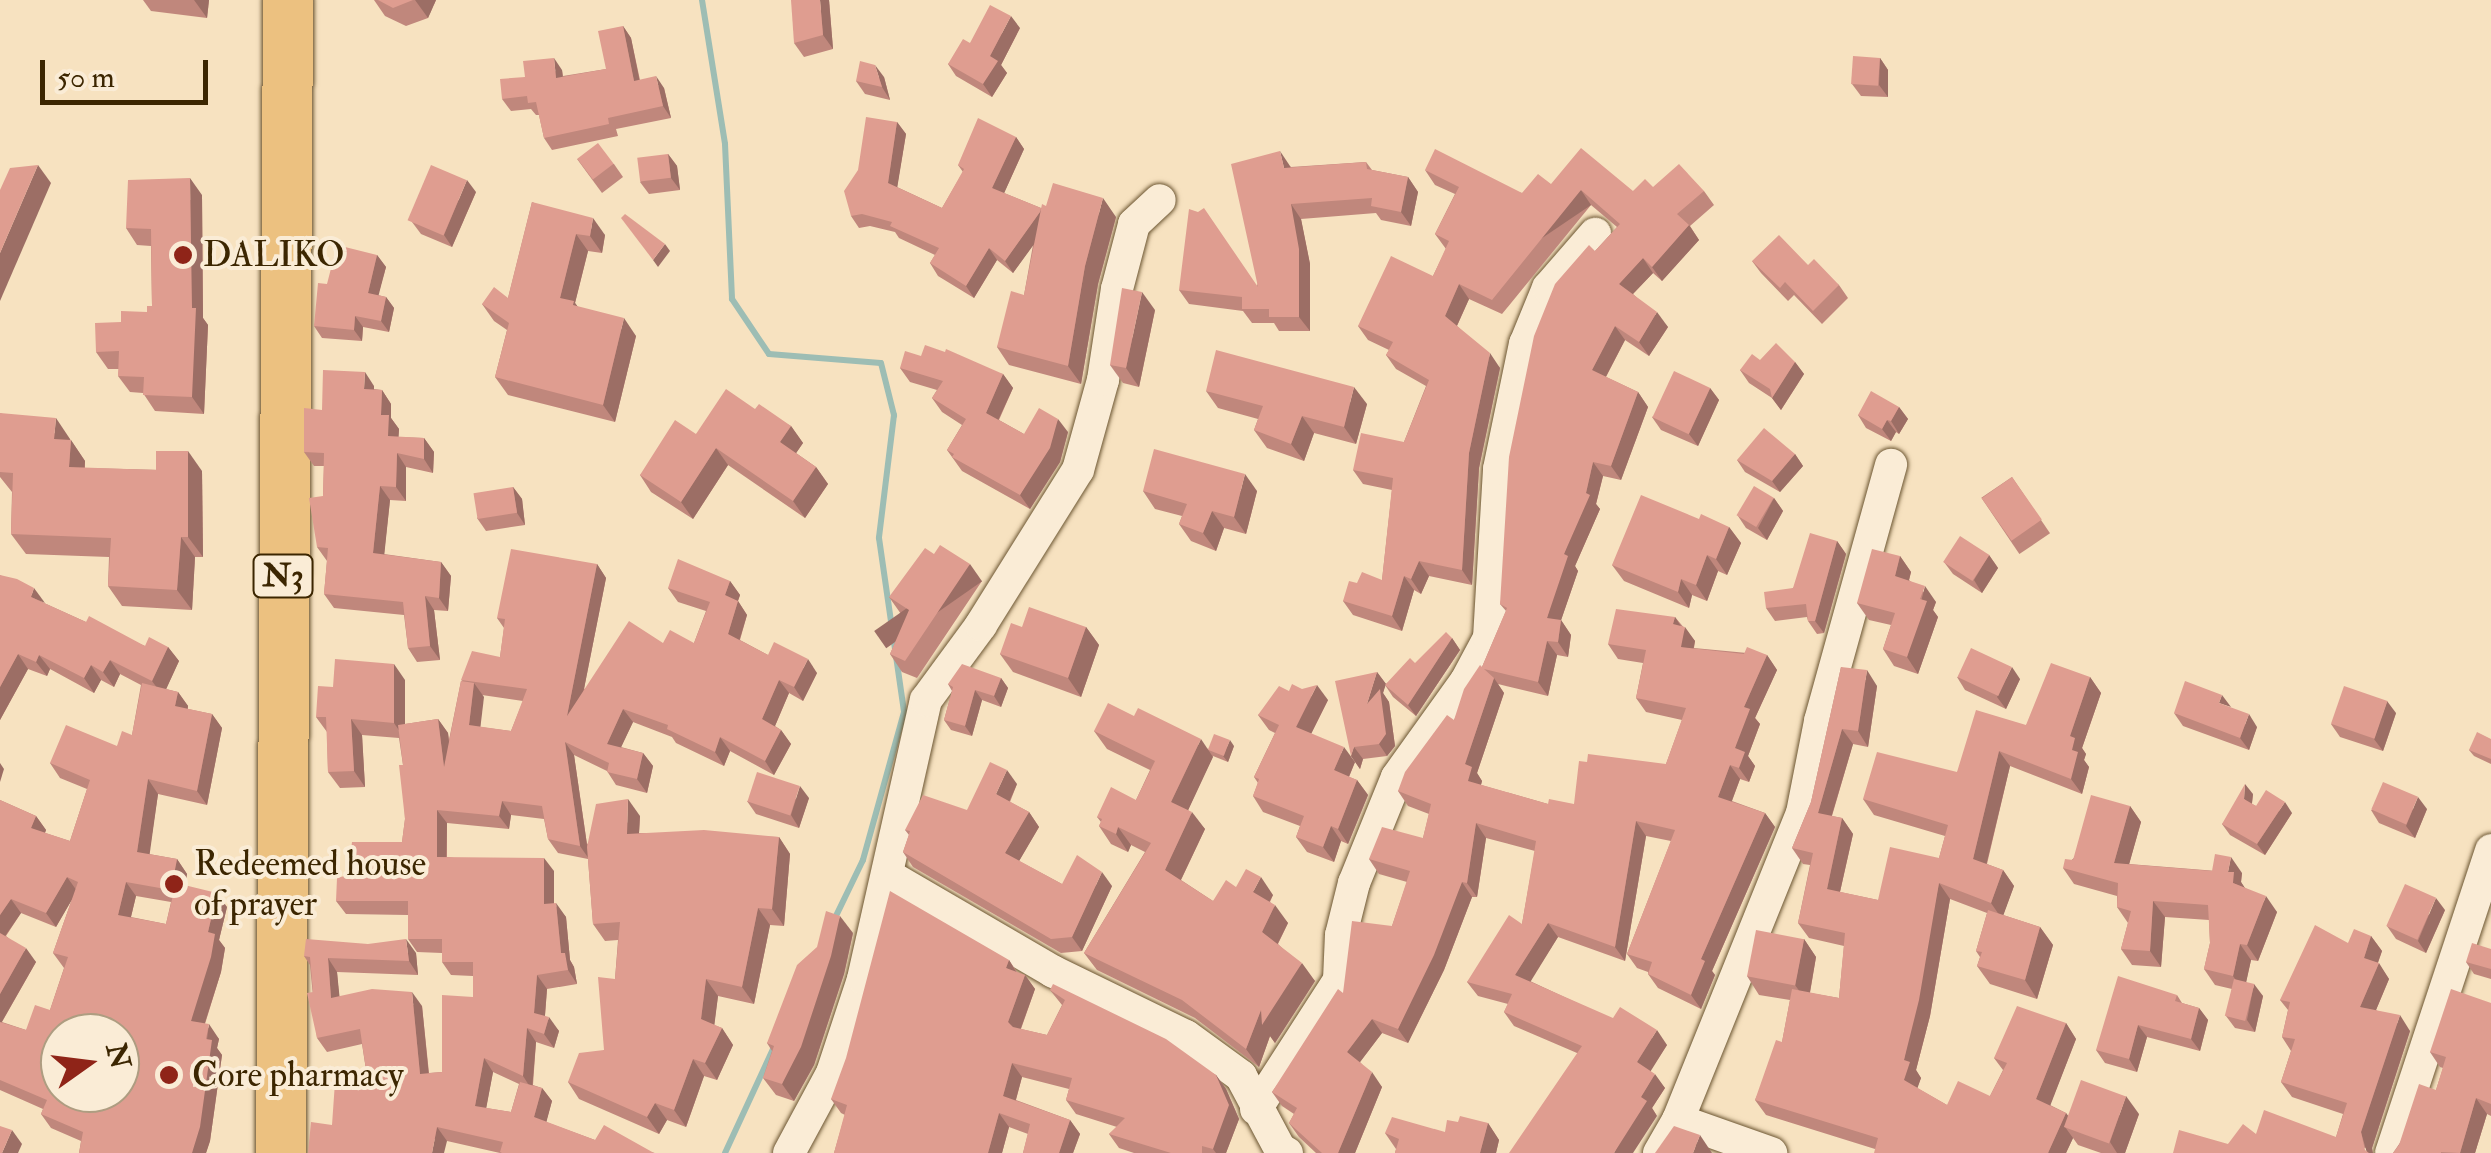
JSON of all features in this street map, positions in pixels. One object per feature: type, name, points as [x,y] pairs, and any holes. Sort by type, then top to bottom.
[{"type":"highway","name":"N3","points":[[282,1153],[288,0]]},
{"type":"street","points":[[794,1150],[832,1074],[863,979],[926,700],[982,625],[1078,470],[1103,380],[1117,288],[1134,224],[1160,200]]},
{"type":"street","points":[[1256,1108],[1339,980],[1341,935],[1354,883],[1397,777],[1466,681],[1488,638],[1499,469],[1525,344],[1548,288],[1594,234]]},
{"type":"street","points":[[1659,1153],[1678,1120],[1802,813],[1820,721],[1891,465]]},
{"type":"street","points":[[2392,1153],[2491,850]]},
{"type":"street","points":[[888,876],[1052,971],[1186,1036],[1242,1076],[1256,1108],[1287,1153]]},
{"type":"street","points":[[1678,1120],[1770,1153]]},
{"type":"building","points":[[378,0],[413,0],[393,8]]},
{"type":"building","points":[[791,0],[820,0],[823,35],[794,43]]},
{"type":"building","points":[[990,5],[1011,16],[990,56],[998,61],[983,84],[948,64],[963,39],[970,43]]},
{"type":"building","points":[[623,26],[634,81],[656,76],[663,106],[608,118],[609,124],[544,138],[536,102],[528,103],[527,96],[502,99],[500,79],[525,77],[523,61],[554,58],[556,78],[606,69],[598,31]]},
{"type":"building","points":[[1853,56],[1880,58],[1878,86],[1851,84]]},
{"type":"building","points":[[860,61],[875,65],[882,87],[856,81]]},
{"type":"building","points":[[866,117],[897,122],[888,183],[942,208],[964,169],[958,165],[978,118],[1016,137],[992,188],[1041,208],[1005,261],[989,248],[966,286],[930,263],[939,248],[890,226],[892,222],[862,214],[851,216],[844,191],[858,170]]},
{"type":"building","points":[[598,143],[614,164],[593,179],[577,159]]},
{"type":"building","points":[[1581,148],[1633,191],[1645,179],[1653,187],[1679,164],[1704,191],[1677,214],[1689,225],[1652,267],[1643,258],[1619,284],[1657,312],[1639,342],[1615,326],[1592,370],[1638,392],[1611,466],[1593,462],[1586,493],[1590,495],[1564,554],[1568,556],[1547,618],[1561,620],[1558,642],[1547,641],[1538,682],[1484,669],[1494,678],[1465,764],[1472,767],[1468,781],[1548,804],[1549,799],[1574,804],[1579,761],[1587,762],[1588,754],[1666,764],[1686,708],[1636,698],[1646,650],[1608,644],[1616,609],[1675,617],[1673,624],[1685,627],[1681,647],[1744,654],[1747,647],[1767,655],[1744,707],[1750,709],[1735,748],[1745,752],[1739,768],[1730,765],[1718,797],[1765,813],[1701,959],[1705,961],[1691,995],[1648,974],[1652,962],[1627,954],[1675,830],[1636,821],[1615,947],[1548,923],[1515,975],[1613,1018],[1620,1007],[1657,1030],[1637,1062],[1655,1074],[1641,1097],[1647,1101],[1614,1153],[1509,1153],[1582,1046],[1504,1012],[1512,994],[1467,982],[1509,915],[1522,924],[1536,841],[1476,823],[1467,883],[1462,882],[1434,955],[1398,1029],[1372,1019],[1347,1052],[1372,1072],[1338,1153],[1322,1153],[1289,1123],[1297,1108],[1272,1092],[1338,989],[1343,993],[1352,921],[1392,926],[1410,871],[1369,859],[1382,827],[1423,838],[1431,804],[1398,791],[1405,772],[1447,715],[1454,720],[1464,689],[1482,667],[1507,608],[1500,604],[1509,457],[1534,336],[1555,284],[1589,245],[1595,251],[1620,224],[1581,190],[1492,300],[1459,284],[1445,316],[1490,353],[1469,453],[1462,570],[1419,561],[1411,579],[1404,576],[1392,616],[1343,601],[1349,581],[1357,583],[1362,572],[1382,580],[1393,478],[1353,470],[1361,433],[1404,442],[1429,380],[1386,355],[1393,342],[1358,326],[1391,256],[1433,276],[1449,241],[1435,234],[1459,187],[1425,170],[1435,149],[1522,193],[1538,174],[1551,184]]},
{"type":"building","points":[[1280,151],[1284,168],[1366,162],[1367,169],[1408,177],[1401,212],[1371,206],[1372,198],[1291,204],[1299,249],[1299,317],[1269,317],[1269,309],[1242,309],[1242,297],[1179,290],[1189,209],[1198,212],[1204,208],[1258,287],[1231,164]]},
{"type":"building","points":[[668,154],[671,178],[640,182],[637,158]]},
{"type":"building","points":[[38,165],[0,253],[0,190],[10,168]]},
{"type":"building","points":[[431,165],[467,180],[443,235],[408,220]]},
{"type":"building","points":[[190,178],[192,308],[196,308],[192,397],[143,395],[144,377],[118,376],[119,351],[96,352],[95,323],[121,322],[121,311],[147,312],[147,306],[152,306],[151,229],[126,228],[128,180]]},
{"type":"building","points":[[1053,183],[1103,198],[1085,266],[1068,366],[997,347],[1011,291],[1024,295],[1042,204],[1046,206]]},
{"type":"building","points":[[532,202],[593,218],[590,236],[576,234],[560,298],[624,318],[603,405],[495,377],[509,323],[482,304],[494,287],[508,298]]},
{"type":"building","points":[[625,214],[665,244],[653,260],[621,218]]},
{"type":"building","points":[[1779,235],[1808,265],[1814,259],[1839,285],[1813,311],[1785,282],[1780,288],[1752,261]]},
{"type":"building","points":[[337,245],[377,255],[368,293],[386,297],[381,321],[355,316],[354,330],[314,326],[318,283],[327,284]]},
{"type":"building","points":[[1122,288],[1142,292],[1126,368],[1110,365]]},
{"type":"building","points":[[1776,343],[1795,362],[1772,398],[1770,389],[1740,370],[1752,354],[1760,360]]},
{"type":"building","points":[[925,345],[945,352],[946,349],[1003,374],[986,413],[1024,434],[1039,408],[1058,419],[1050,448],[1020,495],[952,457],[954,454],[947,450],[966,419],[932,398],[943,381],[900,368],[905,351],[921,356]]},
{"type":"building","points":[[1216,350],[1354,387],[1344,427],[1302,416],[1291,444],[1254,430],[1263,406],[1206,391]]},
{"type":"building","points":[[323,370],[365,372],[364,389],[382,390],[381,415],[389,415],[388,436],[424,438],[424,459],[397,453],[396,487],[380,486],[373,553],[441,562],[439,598],[425,596],[430,646],[408,648],[403,602],[324,594],[328,548],[317,547],[309,498],[323,496],[324,453],[304,452],[304,408],[322,410]]},
{"type":"building","points":[[1674,371],[1710,388],[1689,434],[1652,417]]},
{"type":"building","points":[[726,389],[755,409],[759,404],[791,426],[780,442],[816,467],[793,501],[716,448],[681,502],[640,475],[675,420],[696,434]]},
{"type":"building","points":[[1871,391],[1899,407],[1882,429],[1858,415]]},
{"type":"building","points":[[0,413],[56,418],[54,439],[71,440],[69,467],[156,470],[156,451],[188,451],[188,537],[181,537],[177,590],[108,586],[111,538],[11,534],[13,473],[0,472]]},
{"type":"building","points":[[1764,428],[1795,454],[1772,481],[1737,460]]},
{"type":"building","points":[[1154,449],[1245,474],[1234,517],[1212,511],[1203,533],[1179,524],[1187,504],[1143,491]]},
{"type":"building","points":[[2012,477],[2042,520],[2012,541],[1982,498]]},
{"type":"building","points":[[1754,486],[1774,498],[1756,527],[1736,515]]},
{"type":"building","points":[[513,487],[517,513],[478,519],[473,493]]},
{"type":"building","points":[[1641,495],[1729,527],[1716,559],[1707,555],[1696,585],[1681,579],[1678,592],[1612,565]]},
{"type":"building","points":[[1810,533],[1837,541],[1815,621],[1808,621],[1806,604],[1766,608],[1764,592],[1793,588]]},
{"type":"building","points":[[1960,536],[1989,555],[1972,581],[1943,562]]},
{"type":"building","points":[[940,545],[970,564],[905,661],[890,654],[909,610],[889,597],[925,548],[934,554]]},
{"type":"building","points":[[511,549],[597,564],[567,716],[629,621],[663,643],[670,630],[694,643],[710,602],[668,588],[678,559],[730,581],[725,595],[738,601],[728,634],[768,655],[774,642],[808,659],[794,687],[779,680],[762,719],[781,730],[765,761],[720,737],[715,752],[667,729],[668,725],[623,709],[607,744],[643,753],[637,779],[607,772],[609,763],[565,742],[580,846],[548,839],[542,806],[502,801],[499,816],[437,810],[437,857],[544,858],[544,904],[556,903],[561,953],[565,953],[568,970],[537,975],[534,1013],[549,1017],[544,1034],[527,1028],[523,1076],[484,1058],[475,1106],[511,1112],[520,1082],[542,1088],[534,1117],[595,1140],[604,1125],[654,1153],[502,1153],[503,1142],[437,1127],[432,1153],[308,1153],[311,1122],[332,1125],[335,1082],[368,1083],[360,1029],[317,1038],[307,993],[313,992],[310,957],[304,956],[306,939],[368,944],[406,939],[409,961],[328,958],[331,998],[372,989],[412,992],[420,1074],[442,1072],[442,995],[473,997],[473,962],[442,962],[442,939],[408,939],[408,901],[336,901],[337,878],[348,875],[352,842],[402,842],[405,819],[398,725],[438,719],[444,767],[461,681],[474,683],[469,725],[511,731],[527,689],[461,680],[472,651],[500,657],[505,619],[497,618]]},
{"type":"building","points":[[1872,549],[1900,556],[1895,576],[1925,586],[1920,599],[1927,601],[1907,657],[1883,649],[1895,613],[1857,603]]},
{"type":"building","points":[[0,575],[34,588],[31,597],[86,622],[89,616],[145,646],[149,637],[168,647],[152,681],[110,660],[103,672],[91,665],[84,678],[39,655],[36,662],[18,654],[0,687]]},
{"type":"building","points":[[1029,607],[1086,627],[1068,678],[1000,654],[1011,623],[1022,627]]},
{"type":"building","points":[[1446,632],[1452,638],[1408,705],[1385,685],[1410,658],[1415,663]]},
{"type":"building","points":[[1971,648],[2012,667],[1998,696],[1957,677]]},
{"type":"building","points":[[335,659],[394,664],[394,723],[351,719],[354,771],[328,772],[326,717],[316,717],[318,686],[333,687]]},
{"type":"building","points":[[2051,663],[2090,677],[2070,736],[2075,738],[2072,750],[2078,752],[2071,779],[1999,751],[1973,859],[2003,870],[1991,903],[1939,883],[1919,1000],[1904,1060],[1910,1062],[1904,1080],[1947,1105],[1958,1081],[1990,1096],[2007,1063],[1994,1058],[2017,1006],[2066,1023],[2036,1099],[2066,1113],[2048,1153],[1874,1153],[1878,1138],[1755,1100],[1776,1040],[1782,1042],[1792,989],[1839,998],[1845,933],[1798,923],[1813,853],[1792,848],[1811,802],[1841,667],[1867,670],[1858,731],[1842,729],[1818,813],[1842,818],[1827,889],[1878,900],[1890,847],[1939,858],[1948,825],[1863,799],[1877,752],[1957,772],[1976,710],[2026,725]]},
{"type":"building","points":[[962,664],[1001,678],[994,696],[975,690],[965,726],[944,720],[953,687],[948,684]]},
{"type":"building","points":[[1377,672],[1367,704],[1380,689],[1386,734],[1379,744],[1354,747],[1351,756],[1335,681]]},
{"type":"building","points":[[2185,681],[2222,695],[2219,703],[2249,714],[2240,738],[2174,713]]},
{"type":"building","points":[[142,683],[178,692],[175,706],[212,714],[197,791],[148,779],[137,852],[177,859],[171,890],[126,882],[118,915],[166,924],[176,883],[217,893],[208,932],[215,934],[211,957],[191,1021],[209,1024],[206,1039],[212,1040],[200,1127],[192,1153],[79,1153],[83,1132],[41,1114],[140,1113],[140,1013],[40,1013],[40,1097],[0,1080],[0,1022],[26,1030],[35,1005],[50,1010],[68,957],[53,953],[78,882],[67,877],[46,913],[11,899],[0,915],[0,800],[36,816],[31,828],[70,841],[90,780],[50,763],[66,725],[117,746],[122,731],[132,735]]},
{"type":"building","points":[[1292,684],[1302,689],[1317,685],[1296,727],[1344,747],[1334,770],[1357,780],[1338,829],[1331,826],[1323,847],[1296,837],[1304,816],[1253,796],[1259,779],[1254,777],[1279,725],[1258,715],[1279,686],[1289,691]]},
{"type":"building","points":[[2344,686],[2387,701],[2374,739],[2331,724]]},
{"type":"building","points":[[1108,703],[1134,716],[1138,708],[1201,739],[1171,802],[1192,812],[1165,870],[1213,901],[1226,880],[1236,887],[1246,869],[1261,877],[1253,892],[1275,905],[1262,932],[1302,963],[1262,1025],[1261,1010],[1246,1049],[1182,1000],[1084,953],[1151,843],[1118,827],[1116,834],[1099,826],[1102,819],[1097,817],[1111,787],[1136,800],[1155,761],[1094,731]]},
{"type":"building","points":[[2477,732],[2491,739],[2491,759],[2469,750]]},
{"type":"building","points":[[1214,734],[1230,740],[1224,756],[1208,750]]},
{"type":"building","points":[[990,762],[1007,770],[996,794],[1029,812],[1005,853],[1062,884],[1077,855],[1102,872],[1072,937],[1051,939],[903,852],[910,831],[905,830],[923,795],[967,810]]},
{"type":"building","points":[[757,772],[800,786],[790,815],[747,801]]},
{"type":"building","points":[[2383,782],[2418,797],[2406,824],[2371,810]]},
{"type":"building","points":[[2245,784],[2244,799],[2256,806],[2266,790],[2285,802],[2257,844],[2222,824]]},
{"type":"building","points":[[2091,795],[2130,806],[2114,863],[2212,871],[2215,854],[2231,857],[2228,872],[2234,872],[2233,883],[2266,896],[2247,945],[2240,944],[2233,976],[2204,969],[2210,943],[2208,905],[2153,901],[2150,951],[2121,949],[2131,911],[2117,907],[2118,883],[2063,868],[2065,859],[2073,860]]},
{"type":"building","points":[[628,799],[627,834],[704,830],[779,837],[772,909],[758,908],[742,987],[706,979],[701,1019],[722,1028],[705,1063],[693,1059],[674,1110],[655,1103],[647,1117],[568,1082],[579,1053],[604,1050],[598,977],[615,979],[620,922],[593,924],[587,847],[596,804]]},
{"type":"building","points":[[2405,884],[2436,898],[2417,940],[2386,926]]},
{"type":"building","points":[[890,891],[1009,960],[1006,968],[1025,975],[1008,1022],[1013,1027],[1047,1035],[1065,1000],[1050,990],[1053,984],[1166,1039],[1216,1075],[1229,1105],[1213,1149],[1202,1146],[1202,1153],[1171,1153],[1109,1134],[1125,1118],[1066,1100],[1072,1078],[1012,1063],[1003,1096],[1070,1120],[1059,1153],[1023,1153],[1030,1124],[999,1113],[988,1153],[834,1153],[847,1105],[831,1099],[846,1058]]},
{"type":"building","points":[[1988,910],[2040,927],[2025,980],[1977,966],[1982,952],[1976,951]]},
{"type":"building","points":[[826,911],[840,916],[831,956],[801,1047],[782,1084],[763,1078],[774,1046],[767,1043],[797,965],[817,947]]},
{"type":"building","points":[[2315,925],[2348,943],[2354,929],[2371,936],[2364,958],[2379,963],[2360,1007],[2400,1015],[2361,1132],[2369,1153],[2173,1153],[2179,1130],[2228,1144],[2243,1124],[2256,1134],[2264,1110],[2336,1137],[2347,1103],[2281,1082],[2295,1039],[2282,1037],[2290,1002],[2280,1000]]},
{"type":"building","points":[[1756,930],[1804,939],[1795,985],[1747,976]]},
{"type":"building","points":[[0,933],[26,948],[0,994]]},
{"type":"building","points":[[2472,943],[2491,949],[2491,969],[2466,962]]},
{"type":"building","points":[[2118,976],[2177,995],[2175,1001],[2199,1008],[2191,1039],[2138,1025],[2129,1059],[2096,1050]]},
{"type":"building","points":[[2234,979],[2254,984],[2245,1021],[2225,1016]]},
{"type":"building","points":[[2451,989],[2491,1003],[2491,1104],[2476,1098],[2460,1153],[2393,1153],[2419,1084],[2436,1090],[2446,1057],[2430,1052]]},
{"type":"building","points":[[2081,1080],[2126,1096],[2109,1143],[2064,1127]]},
{"type":"building","points":[[1460,1116],[1488,1123],[1480,1153],[1395,1153],[1399,1139],[1385,1133],[1392,1117],[1445,1132],[1447,1120],[1458,1122]]},
{"type":"building","points":[[0,1126],[12,1130],[2,1153],[0,1153]]},
{"type":"building","points":[[1674,1126],[1700,1135],[1693,1153],[1655,1153]]},
{"type":"waterway","points":[[702,0],[725,144],[732,299],[769,354],[881,363],[894,415],[879,538],[904,712],[863,860],[834,920]]},
{"type":"waterway","points":[[725,1153],[773,1049]]},
{"type":"place","name":"DALIKO","points":[[183,255]]},
{"type":"place","name":"Redeemed house of prayer","points":[[174,884]]},
{"type":"place","name":"Core pharmacy","points":[[169,1075]]}]
